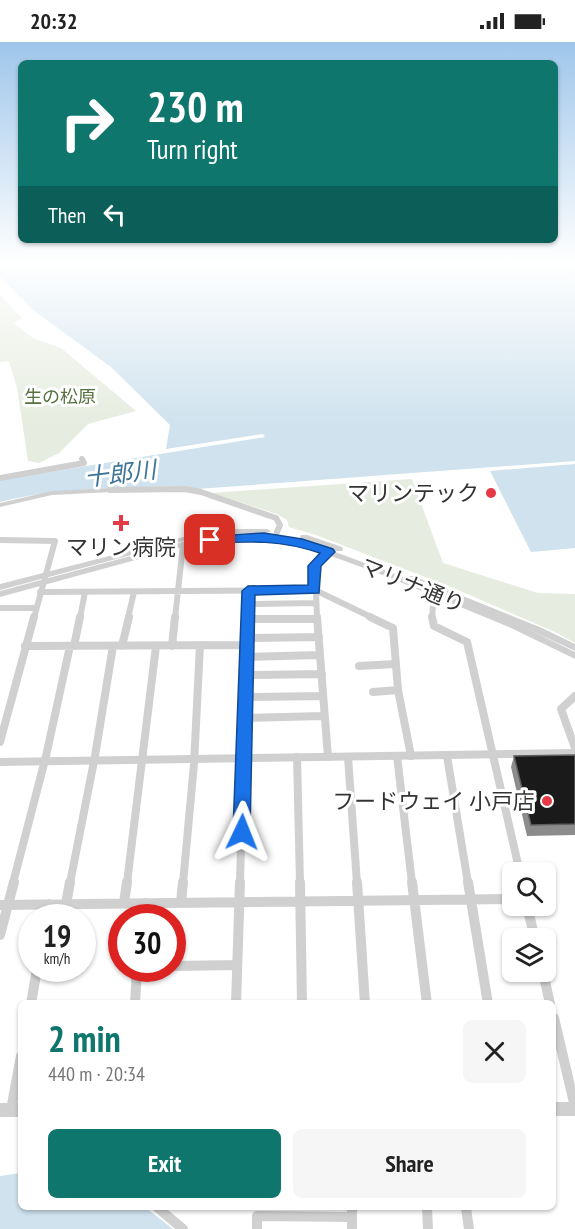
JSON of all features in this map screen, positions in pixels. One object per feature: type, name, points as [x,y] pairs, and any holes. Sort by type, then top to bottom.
[{"type":"street","points":[[0,478],[84,463],[82,459]]},
{"type":"street","points":[[0,505],[52,493],[110,490],[182,491],[260,513],[279,521],[278,532]]},
{"type":"street","name":"マリナ通り","points":[[45,577],[213,533],[278,532],[322,543],[481,605],[575,648]]},
{"type":"street","name":"マリナ通り","points":[[0,587],[183,544],[238,537],[264,537],[302,543],[329,552],[514,626],[575,656]]},
{"type":"street","points":[[0,540],[55,541],[0,742]]},
{"type":"street","points":[[172,646],[183,544]]},
{"type":"street","points":[[328,757],[322,696],[315,566],[329,552]]},
{"type":"street","points":[[40,592],[315,590],[393,628],[398,690],[411,756]]},
{"type":"street","points":[[236,1000],[248,657],[248,591]]},
{"type":"street","points":[[0,935],[3,905],[44,761],[85,592]]},
{"type":"street","points":[[122,646],[134,592]]},
{"type":"street","points":[[438,596],[435,599],[432,622],[434,626],[467,642],[518,862]]},
{"type":"street","points":[[248,603],[316,603]]},
{"type":"street","points":[[0,608],[36,608]]},
{"type":"street","points":[[248,619],[317,619]]},
{"type":"street","points":[[25,646],[172,646],[319,637]]},
{"type":"street","points":[[182,902],[194,759],[200,645]]},
{"type":"street","points":[[113,646],[94,761],[66,904],[502,899]]},
{"type":"street","points":[[124,903],[144,760],[156,646]]},
{"type":"street","points":[[248,657],[321,656]]},
{"type":"street","points":[[359,666],[395,664]]},
{"type":"street","points":[[247,675],[322,674]]},
{"type":"street","points":[[373,692],[398,690]]},
{"type":"street","points":[[246,697],[322,696]]},
{"type":"street","points":[[575,696],[561,709],[575,748]]},
{"type":"street","points":[[246,718],[324,716]]},
{"type":"street","points":[[0,762],[575,753]]},
{"type":"street","points":[[397,756],[427,1000]]},
{"type":"street","points":[[447,756],[487,1000]]},
{"type":"street","points":[[297,757],[302,1000]]},
{"type":"street","points":[[348,757],[365,1000]]},
{"type":"street","points":[[3,905],[18,905]]},
{"type":"street","points":[[186,966],[237,965]]},
{"type":"street","points":[[32,1000],[35,982]]},
{"type":"street","points":[[135,1000],[136,982]]},
{"type":"street","points":[[545,982],[549,1000]]},
{"type":"street","points":[[556,1027],[575,1108],[556,1109]]},
{"type":"street","points":[[11,1110],[18,1072]]},
{"type":"street","points":[[160,1210],[183,1229]]},
{"type":"street","points":[[427,1210],[428,1229]]},
{"type":"street","points":[[466,1210],[469,1229]]},
{"type":"street","points":[[257,1229],[257,1216],[352,1218]]},
{"type":"green space","name":"生の松原","points":[[0,315],[20,315],[22,318],[14,323],[33,338],[61,348],[136,411],[88,424],[59,453],[39,463],[28,461],[17,388],[9,361],[0,362]]},
{"type":"green space","points":[[412,479],[443,563],[538,593],[575,594],[575,643],[451,587],[316,535],[289,527],[287,520],[277,514],[211,493]]},
{"type":"water","name":"十郎川","points":[[40,315],[575,315],[575,461],[197,489],[183,486],[91,489],[45,493],[0,502],[0,480],[265,437],[263,434],[166,449],[170,425],[111,367]]},
{"type":"water","points":[[575,464],[575,548],[531,552],[490,471]]},
{"type":"water","points":[[18,1173],[18,1210],[149,1210],[173,1229],[0,1229],[0,1176]]},
{"type":"building","name":"フードウェイ 小戸店","points":[[575,755],[575,824],[531,825],[514,756]]},
{"type":"place","name":"マリンテック","points":[[491,493]]},
{"type":"place","name":"マリン病院","points":[[121,523]]},
{"type":"place","name":"フードウェイ 小戸店","points":[[547,801]]},
{"type":"route","points":[[210,540],[264,537],[302,543],[329,552],[315,566],[315,590],[248,591],[242,832]]}]
